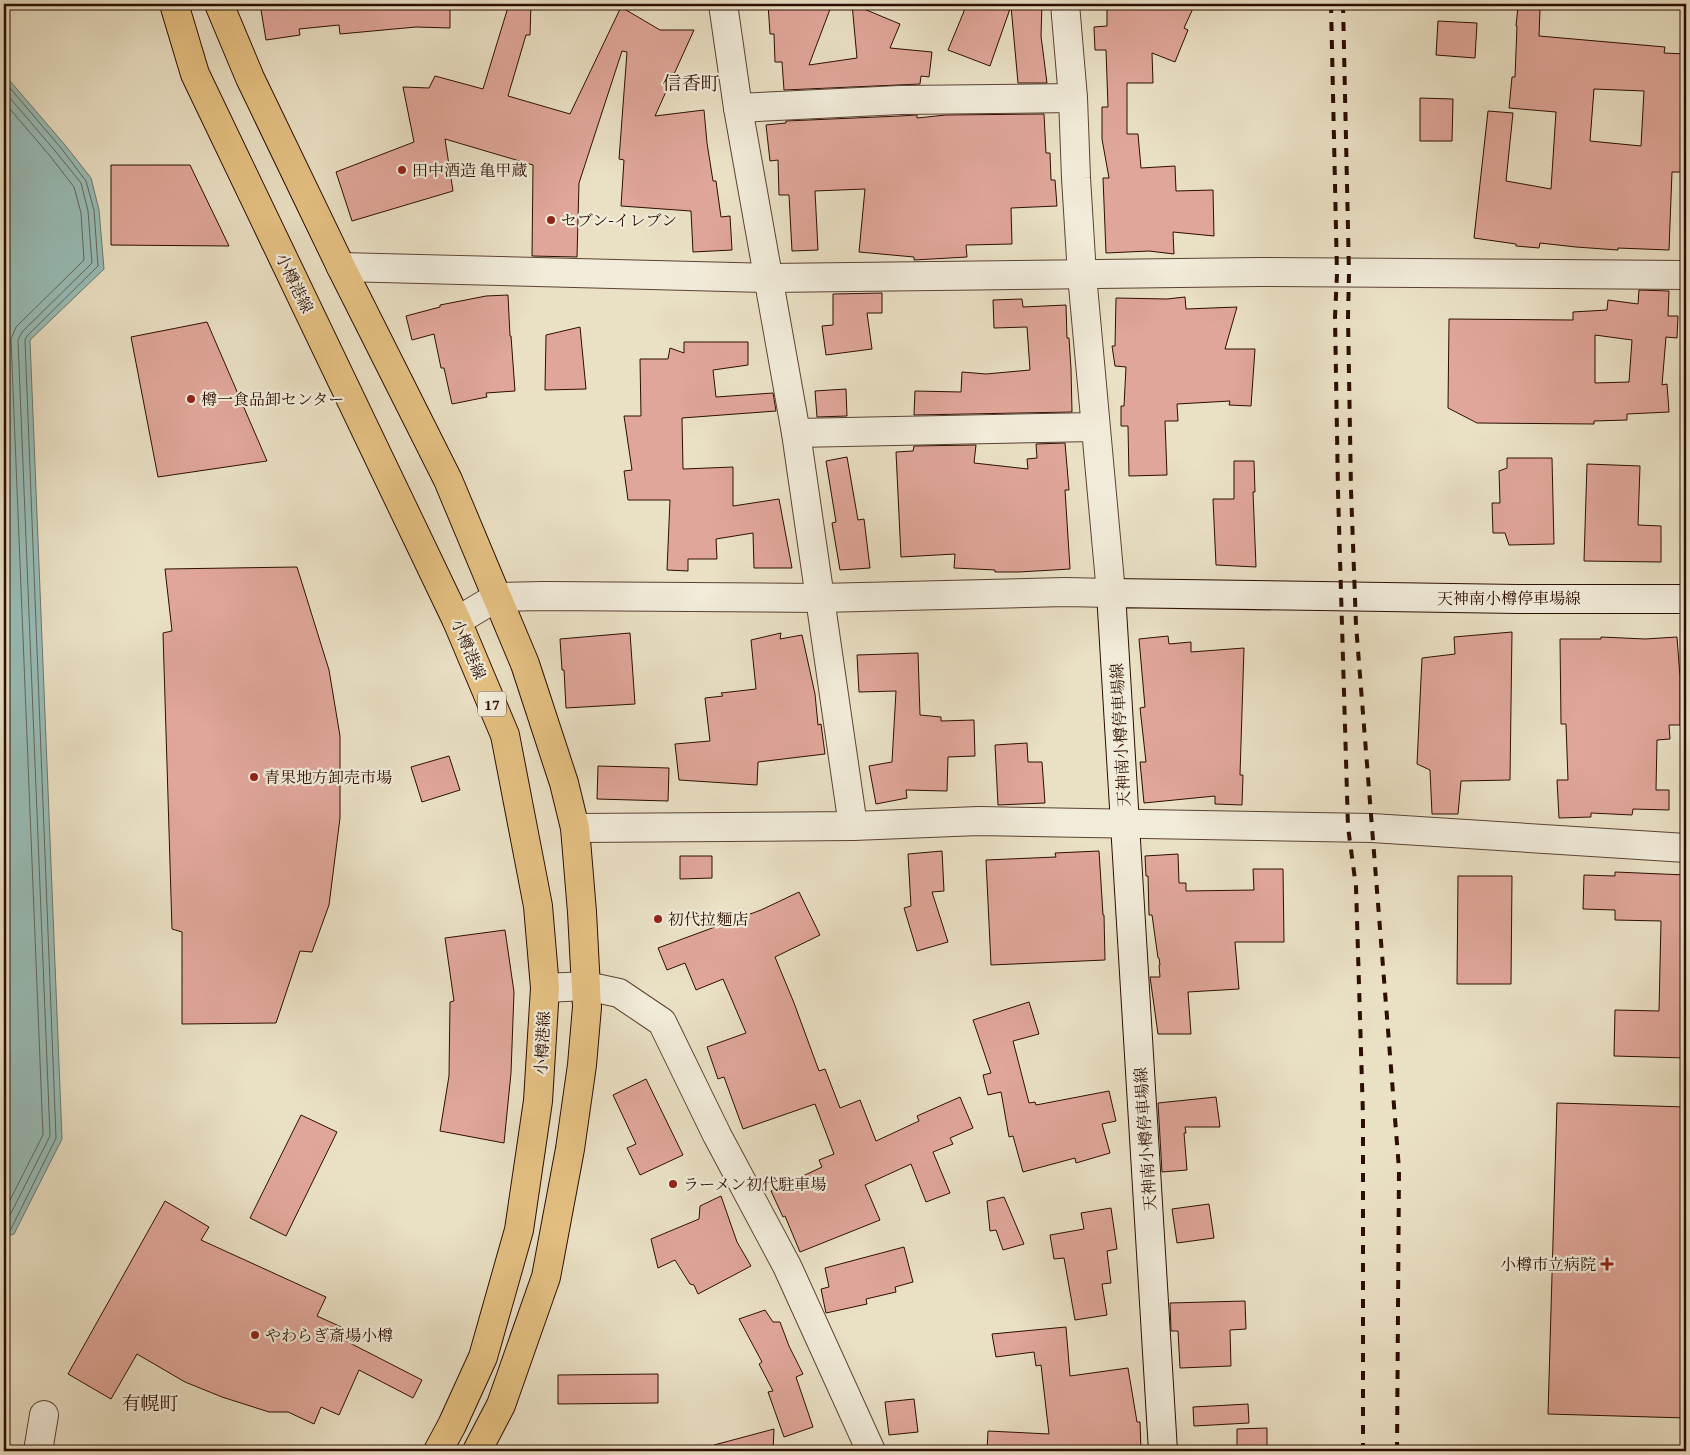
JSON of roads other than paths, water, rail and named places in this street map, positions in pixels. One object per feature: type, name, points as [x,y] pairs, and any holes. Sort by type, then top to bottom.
[{"type":"main road","name":"小樽港線","points":[[174,4],[195,74],[457,621],[505,735],[538,906],[545,988],[538,1101],[519,1230],[484,1356],[438,1451]]},
{"type":"main road","points":[[219,4],[250,78],[341,267],[448,480],[528,673],[564,783],[575,828],[587,1007],[582,1066],[570,1149],[546,1277],[500,1405],[477,1451]]},
{"type":"street","points":[[723,4],[738,108],[796,433],[853,826]]},
{"type":"street","points":[[457,621],[497,598],[543,596],[820,598],[1065,592],[1111,593],[1082,275],[1073,98],[1065,4]]},
{"type":"street","points":[[738,108],[900,100],[1073,98]]},
{"type":"street","points":[[341,267],[769,278],[1260,272],[1686,275]]},
{"type":"street","points":[[796,433],[1095,427]]},
{"type":"street","name":"天神南小樽停車場線","points":[[1163,1451],[1111,593],[1518,599],[1686,599]]},
{"type":"street","points":[[575,828],[853,826],[979,821],[1372,828],[1686,848]]},
{"type":"street","points":[[545,988],[586,986],[619,993],[662,1022],[717,1135],[787,1266],[872,1451]]},
{"type":"street","points":[[38,1451],[44,1414]]},
{"type":"water","points":[[4,74],[91,178],[99,210],[104,269],[30,340],[62,1139],[14,1234],[4,1237]]},
{"type":"railway","points":[[1331,4],[1337,274],[1335,317],[1338,491],[1348,827],[1356,887],[1363,1116],[1363,1451]]},
{"type":"railway","points":[[1343,4],[1349,274],[1351,490],[1356,625],[1399,1169],[1397,1451]]},
{"type":"place","name":"田中酒造 亀甲蔵","points":[[402,170]]},
{"type":"place","name":"セブン-イレブン","points":[[551,220]]},
{"type":"place","name":"樽一食品卸センター","points":[[191,399]]},
{"type":"place","name":"青果地方卸売市場","points":[[254,777]]},
{"type":"place","name":"初代拉麵店","points":[[658,919]]},
{"type":"place","name":"ラーメン初代駐車場","points":[[673,1184]]},
{"type":"place","name":"小樽市立病院","points":[[1607,1264]]},
{"type":"place","name":"やわらぎ斎場小樽","points":[[255,1335]]},
{"type":"district","name":"信香町","points":[[691,83]]},
{"type":"district","name":"有幌町","points":[[150,1403]]}]
